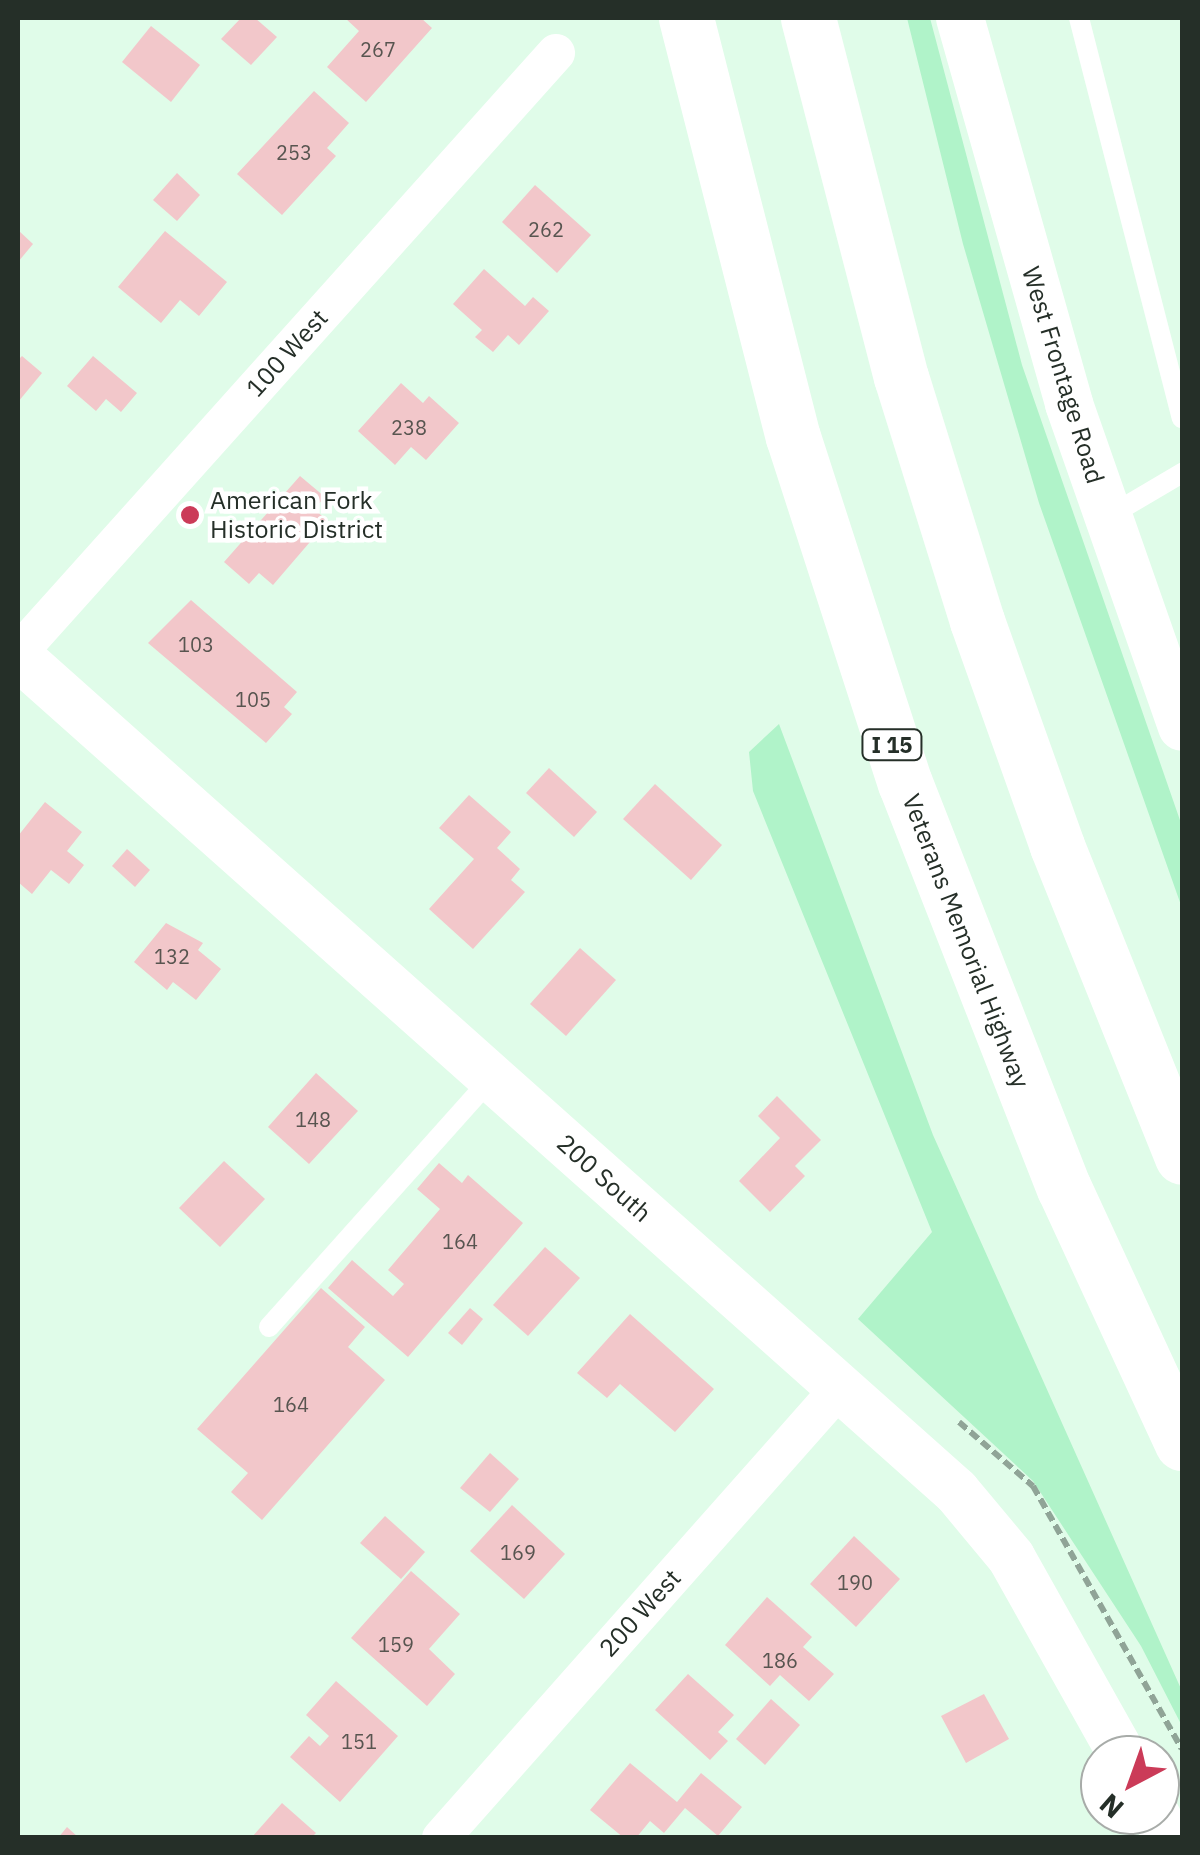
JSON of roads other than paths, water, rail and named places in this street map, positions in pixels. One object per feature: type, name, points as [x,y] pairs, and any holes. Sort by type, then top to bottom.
[{"type":"highway","name":"Veterans Memorial Highway","points":[[686,18],[793,437],[905,783],[1064,1188],[1182,1444]]},
{"type":"highway","points":[[808,18],[901,377],[977,622],[1057,846],[1182,1157]]},
{"type":"street","name":"West Frontage Road","points":[[960,18],[1107,516],[1182,727]]},
{"type":"street","name":"100 West","points":[[18,654],[556,53]]},
{"type":"street","name":"200 South","points":[[18,654],[988,1524],[1110,1735]]},
{"type":"street","name":"200 West","points":[[440,1838],[839,1388]]},
{"type":"lane","points":[[1079,18],[1182,418]]},
{"type":"lane","points":[[1107,516],[1182,473]]},
{"type":"lane","points":[[270,1328],[492,1078]]},
{"type":"place","name":"American Fork Historic District","points":[[190,515]]}]
